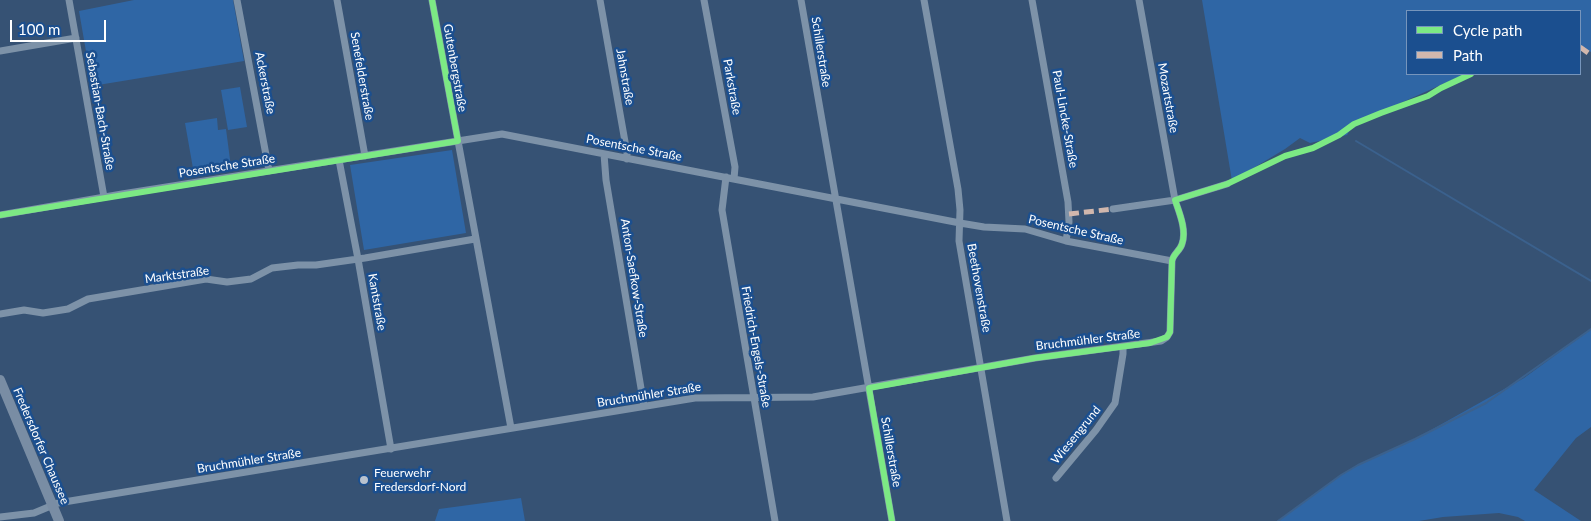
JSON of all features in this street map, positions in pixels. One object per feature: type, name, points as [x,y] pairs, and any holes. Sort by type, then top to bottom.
[{"type":"main road","name":"Fredersdorfer Chaussee","points":[[0,380],[59,521]]},
{"type":"street","name":"Sebastian-Bach-Straße","points":[[69,0],[104,197]]},
{"type":"street","name":"Ackerstraße","points":[[237,0],[269,171]]},
{"type":"street","name":"Senefelderstraße","points":[[337,0],[365,156]]},
{"type":"street","name":"Gutenbergstraße","points":[[432,0],[511,428]]},
{"type":"street","name":"Jahnstraße","points":[[600,0],[628,153],[627,158]]},
{"type":"street","name":"Parkstraße","points":[[704,0],[735,167],[734,179]]},
{"type":"street","name":"Schillerstraße","points":[[801,0],[892,521]]},
{"type":"street","name":"Beethovenstraße","points":[[924,0],[958,189],[960,210],[959,241],[1007,521]]},
{"type":"street","name":"Paul-Lincke-Straße","points":[[1032,0],[1068,202],[1069,222],[1066,241]]},
{"type":"street","name":"Mozartstraße","points":[[1139,0],[1175,200]]},
{"type":"street","points":[[0,51],[76,38]]},
{"type":"street","name":"Posentsche Straße","points":[[0,215],[502,134],[960,223],[984,227],[1025,229],[1066,241],[1172,261]]},
{"type":"street","name":"Anton-Saefkow-Straße","points":[[604,154],[606,180],[644,406]]},
{"type":"street","name":"Kantstraße","points":[[339,160],[391,448]]},
{"type":"street","name":"Friedrich-Engels-Straße","points":[[726,177],[722,210],[775,521]]},
{"type":"street","points":[[1113,209],[1175,200],[1227,184]]},
{"type":"street","name":"Bruchmühler Straße","points":[[0,517],[34,513],[52,505],[695,398],[813,397],[1034,358],[1150,343],[1167,338],[1170,332],[1172,257],[1181,247],[1183,241],[1181,217],[1175,200]]},
{"type":"street","name":"Marktstraße","points":[[0,314],[24,310],[46,312],[68,309],[88,299],[206,279],[227,282],[251,279],[272,268],[316,265],[358,259],[475,239]]},
{"type":"street","name":"Wiesengrund","points":[[1056,478],[1096,430],[1115,403],[1123,346]]},
{"type":"shaded area","points":[[134,0],[233,0],[244,61],[92,86],[79,11]]},
{"type":"shaded area","points":[[1202,0],[1591,0],[1591,52],[1581,47],[1581,10],[1406,10],[1406,75],[1463,75],[1354,124],[1347,135],[1310,143],[1300,138],[1232,181]]},
{"type":"shaded area","points":[[240,87],[247,127],[228,130],[221,90]]},
{"type":"shaded area","points":[[217,118],[218,130],[226,129],[231,167],[194,174],[185,123]]},
{"type":"shaded area","points":[[452,150],[466,233],[364,250],[350,165]]},
{"type":"shaded area","points":[[1591,329],[1591,427],[1576,438],[1534,490],[1581,521],[1525,521],[1518,517],[1499,513],[1443,517],[1419,521],[1278,521],[1341,475],[1358,465],[1415,439],[1524,378]]},
{"type":"shaded area","points":[[521,498],[525,521],[435,521],[439,509]]},
{"type":"waterway","points":[[1356,141],[1591,281]]},
{"type":"waterway","points":[[1278,521],[1341,475],[1358,465],[1486,403],[1591,329]]},
{"type":"marked path","points":[[1581,48],[1591,55]]},
{"type":"marked path","points":[[1069,214],[1113,209]]},
{"type":"cycle path","points":[[0,215],[458,141],[432,0]]},
{"type":"cycle path","points":[[892,521],[869,388],[1035,358],[1150,343],[1167,337],[1170,332],[1172,261],[1181,246],[1184,233],[1175,200],[1227,184],[1285,156],[1313,148],[1339,135],[1354,124],[1428,96],[1469,75]]},
{"type":"place","name":"Feuerwehr Fredersdorf-Nord","points":[[364,480]]}]
